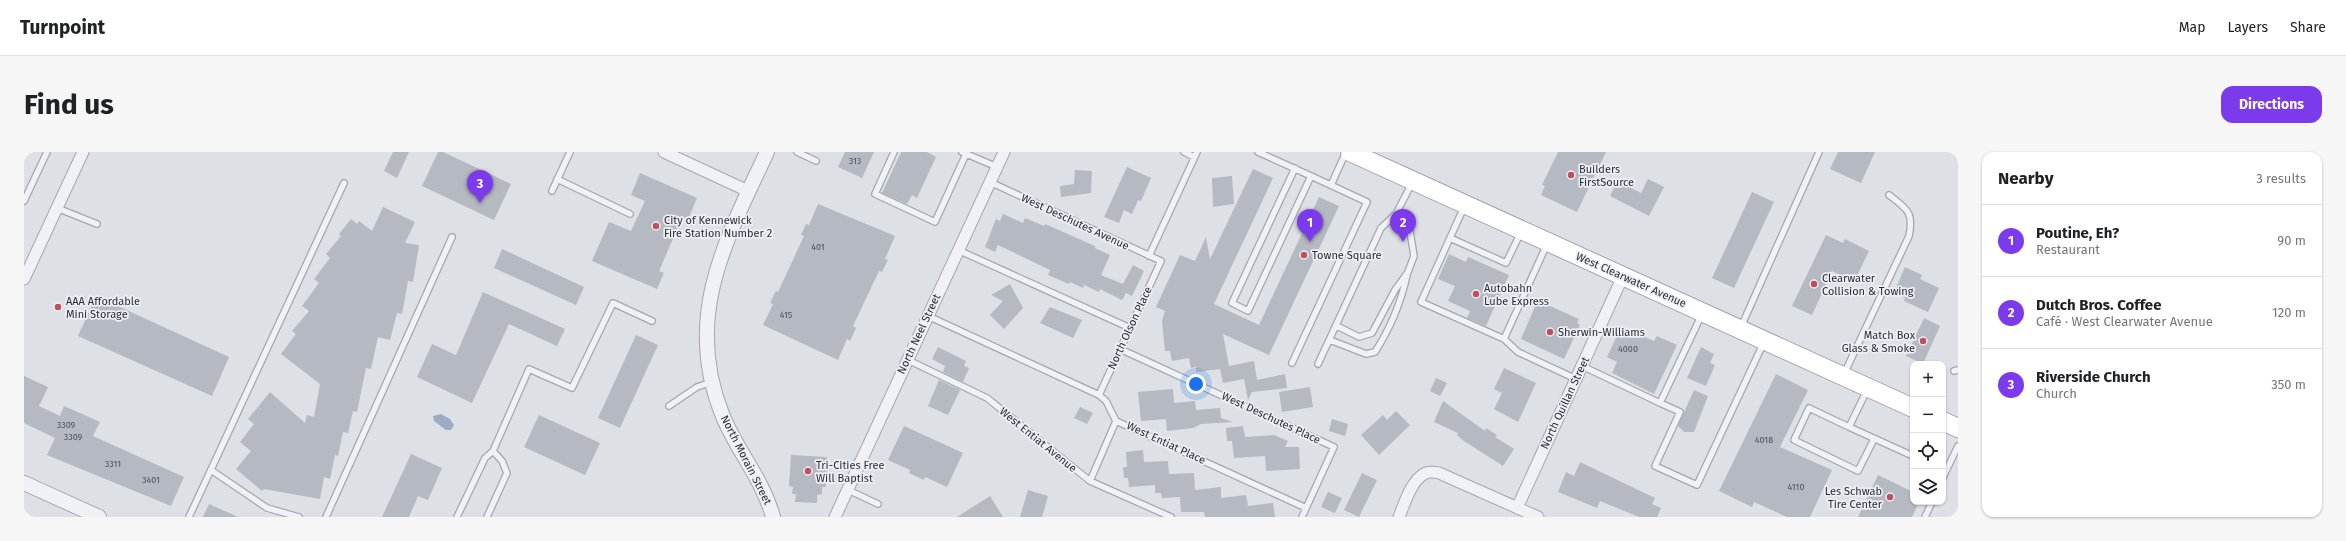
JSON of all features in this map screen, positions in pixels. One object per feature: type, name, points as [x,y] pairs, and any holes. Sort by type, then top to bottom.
[{"type":"main road","name":"West Clearwater Avenue","points":[[1350,152],[1910,407]]},
{"type":"main road","points":[[1946,422],[1958,428]]},
{"type":"street","points":[[24,279],[83,152]]},
{"type":"street","points":[[664,152],[748,191]]},
{"type":"street","name":"North Morain Street","points":[[767,152],[724,246],[710,292],[707,336],[709,364],[722,415],[766,495],[773,517]]},
{"type":"street","name":"North Neel Street","points":[[835,517],[1004,152]]},
{"type":"street","name":"North Quillan Street","points":[[1517,508],[1623,276]]},
{"type":"street","points":[[1399,517],[1417,482],[1424,474],[1431,472],[1439,473],[1538,517]]},
{"type":"street","points":[[24,483],[99,517]]},
{"type":"lane","points":[[24,201],[47,152]]},
{"type":"lane","points":[[552,190],[570,152]]},
{"type":"lane","points":[[797,152],[816,161]]},
{"type":"lane","points":[[894,152],[875,194],[935,222],[964,153],[997,167]]},
{"type":"lane","points":[[1149,256],[1195,154],[1184,152]]},
{"type":"lane","points":[[1258,152],[1274,154],[1295,168],[1367,202],[1292,363]]},
{"type":"lane","points":[[1331,185],[1346,152]]},
{"type":"lane","points":[[1740,329],[1819,152]]},
{"type":"lane","points":[[1295,168],[1232,303],[1237,306],[1248,311],[1311,176]]},
{"type":"lane","points":[[557,179],[630,214]]},
{"type":"lane","points":[[1318,364],[1382,228],[1396,214],[1413,181]]},
{"type":"lane","name":"West Deschutes Avenue","points":[[990,182],[1161,261]]},
{"type":"lane","points":[[189,517],[344,183]]},
{"type":"lane","points":[[1843,376],[1909,236],[1911,218],[1909,211],[1889,195]]},
{"type":"lane","points":[[1465,204],[1421,302],[1504,339],[1518,352],[1576,378]]},
{"type":"lane","points":[[57,208],[97,224]]},
{"type":"lane","points":[[1330,340],[1366,354],[1376,352],[1388,332],[1402,300],[1408,272],[1414,256],[1409,225],[1396,214]]},
{"type":"lane","points":[[1450,238],[1506,263],[1522,230]]},
{"type":"lane","points":[[326,517],[452,236]]},
{"type":"lane","points":[[1504,339],[1548,242]]},
{"type":"lane","points":[[958,250],[1130,328]]},
{"type":"lane","name":"North Olson Place","points":[[1099,395],[1161,261]]},
{"type":"lane","points":[[1337,326],[1359,337],[1372,333],[1395,290],[1408,272]]},
{"type":"lane","points":[[457,517],[485,458],[493,451],[529,369],[572,388],[614,303],[652,320]]},
{"type":"lane","points":[[1660,403],[1703,312]]},
{"type":"lane","name":"West Entiat Place","points":[[928,316],[1099,395],[1106,401],[1116,421],[1306,508]]},
{"type":"lane","points":[[1582,366],[1680,412],[1655,466],[1697,485],[1765,340]]},
{"type":"lane","name":"West Deschutes Place","points":[[1120,349],[1334,447],[1306,508]]},
{"type":"lane","name":"West Entiat Avenue","points":[[908,360],[986,398],[1090,481],[1171,517]]},
{"type":"lane","points":[[669,406],[696,387],[713,382]]},
{"type":"lane","points":[[1849,427],[1868,387]]},
{"type":"lane","points":[[1874,439],[1858,471],[1794,440],[1809,408],[1910,455]]},
{"type":"lane","points":[[1090,481],[1116,421]]},
{"type":"lane","points":[[1946,469],[1958,446]]},
{"type":"lane","points":[[487,517],[507,473],[502,461],[493,451]]},
{"type":"lane","points":[[211,470],[267,508],[299,517]]},
{"type":"lane","points":[[848,490],[878,504]]},
{"type":"lane","points":[[1925,517],[1931,505]]},
{"type":"lane","points":[[1302,517],[1306,508]]},
{"type":"water","points":[[441,414],[450,419],[454,425],[451,430],[446,430],[434,421],[433,416]]},
{"type":"building","points":[[393,152],[409,152],[397,178],[384,171]]},
{"type":"building","points":[[438,152],[443,152],[511,184],[494,220],[422,186]]},
{"type":"building","points":[[845,152],[874,152],[862,178],[838,167]]},
{"type":"building","points":[[901,152],[927,152],[936,157],[917,198],[912,195],[907,204],[882,193]]},
{"type":"building","points":[[1558,152],[1606,152],[1577,212],[1541,195],[1545,186],[1542,185]]},
{"type":"building","points":[[1838,152],[1875,152],[1861,183],[1830,169]]},
{"type":"building","points":[[1127,167],[1151,178],[1141,201],[1138,200],[1132,214],[1124,210],[1119,223],[1104,217]]},
{"type":"building","points":[[1253,169],[1273,178],[1214,304],[1259,325],[1319,197],[1339,206],[1269,355],[1223,334],[1229,366],[1254,361],[1257,380],[1285,374],[1287,388],[1252,392],[1248,400],[1244,379],[1223,383],[1220,369],[1196,372],[1196,367],[1191,368],[1189,358],[1172,361],[1170,351],[1165,351],[1162,321],[1165,311],[1156,307],[1180,255],[1195,261],[1206,237],[1210,259]]},
{"type":"building","points":[[1075,170],[1092,171],[1091,193],[1061,197],[1060,186],[1074,184]]},
{"type":"building","name":"City of Kennewick Fire Station Number 2","points":[[640,173],[697,198],[688,220],[682,218],[659,271],[664,273],[657,289],[592,261],[609,222],[631,231],[645,201],[631,195]]},
{"type":"building","points":[[1232,176],[1234,204],[1213,207],[1212,178]]},
{"type":"building","points":[[1648,179],[1664,187],[1649,216],[1610,196],[1617,181],[1641,193]]},
{"type":"building","points":[[1752,192],[1774,202],[1734,288],[1712,278]]},
{"type":"building","points":[[818,204],[895,236],[885,259],[888,260],[882,272],[879,271],[853,326],[856,328],[850,341],[847,339],[838,360],[763,325],[773,304],[770,303],[776,291],[778,292],[804,236],[801,235],[806,224],[809,225]]},
{"type":"building","points":[[383,207],[415,222],[405,243],[419,245],[413,282],[408,281],[402,314],[397,313],[390,340],[378,337],[371,369],[366,368],[357,412],[353,411],[348,433],[343,432],[338,456],[335,455],[330,479],[324,477],[320,499],[264,489],[262,491],[236,469],[251,451],[240,442],[254,424],[248,419],[270,392],[305,423],[307,415],[314,417],[320,384],[281,354],[296,334],[292,331],[309,311],[302,306],[319,283],[314,279],[330,258],[326,254],[341,236],[339,234],[351,219],[357,224],[359,221],[372,231]]},
{"type":"building","points":[[1003,214],[1023,223],[1025,218],[1044,226],[1045,224],[1095,246],[1095,248],[1110,255],[1101,275],[1123,284],[1133,265],[1144,271],[1132,296],[1126,293],[1122,300],[1100,289],[1099,292],[1084,285],[1083,288],[1070,282],[1069,284],[1048,275],[1050,270],[998,245],[995,252],[985,247],[996,219],[1000,221]]},
{"type":"building","points":[[1826,235],[1843,243],[1845,239],[1869,251],[1854,282],[1832,271],[1812,315],[1792,306]]},
{"type":"building","points":[[502,249],[584,287],[576,305],[494,268]]},
{"type":"building","name":"Autobahn Lube Express","points":[[1449,254],[1466,262],[1468,257],[1509,275],[1486,326],[1467,318],[1470,311],[1448,301],[1455,286],[1438,279]]},
{"type":"building","points":[[1905,267],[1922,275],[1920,279],[1939,288],[1928,312],[1904,301],[1905,298],[1894,293]]},
{"type":"building","points":[[1010,284],[1023,308],[1004,329],[990,315],[1003,301],[991,295]]},
{"type":"building","points":[[483,292],[565,329],[557,346],[509,324],[472,403],[417,377],[432,344],[456,355]]},
{"type":"building","points":[[96,296],[229,357],[212,396],[78,336]]},
{"type":"building","name":"Sherwin-Williams","points":[[1541,302],[1579,319],[1577,323],[1580,325],[1564,359],[1521,339],[1536,304],[1540,306]]},
{"type":"building","points":[[1050,307],[1082,320],[1073,338],[1040,323]]},
{"type":"building","name":"Match Box Glass & Smoke","points":[[1924,318],[1940,326],[1924,361],[1917,361],[1906,356]]},
{"type":"building","points":[[1621,327],[1654,341],[1657,336],[1677,345],[1654,394],[1612,373],[1617,362],[1607,357]]},
{"type":"building","points":[[636,335],[658,345],[620,428],[598,418]]},
{"type":"building","points":[[938,347],[966,361],[964,366],[969,368],[963,382],[943,372],[945,366],[932,359]]},
{"type":"building","points":[[1701,347],[1714,354],[1710,363],[1715,365],[1706,386],[1687,378]]},
{"type":"building","points":[[1504,368],[1536,383],[1518,422],[1494,409],[1502,393],[1494,389]]},
{"type":"building","points":[[1776,374],[1808,390],[1780,447],[1832,470],[1810,517],[1787,517],[1754,502],[1752,507],[1719,491]]},
{"type":"building","points":[[24,376],[48,387],[39,406],[60,416],[64,406],[100,422],[93,436],[184,477],[171,506],[47,455],[55,438],[24,423]]},
{"type":"building","points":[[1436,378],[1447,383],[1440,396],[1430,391]]},
{"type":"building","points":[[939,380],[960,390],[948,415],[928,406]]},
{"type":"building","points":[[1310,387],[1313,407],[1282,412],[1279,392]]},
{"type":"building","points":[[1173,389],[1174,403],[1195,401],[1196,410],[1220,408],[1221,418],[1233,422],[1201,424],[1193,428],[1167,431],[1166,419],[1141,421],[1138,392]]},
{"type":"building","points":[[1694,390],[1708,396],[1694,432],[1684,432],[1678,426]]},
{"type":"building","points":[[1443,401],[1485,431],[1486,428],[1497,435],[1495,437],[1514,449],[1503,466],[1464,441],[1457,435],[1458,433],[1434,422]]},
{"type":"building","points":[[1080,407],[1093,413],[1087,424],[1074,418]]},
{"type":"building","points":[[1396,411],[1410,425],[1379,455],[1361,435],[1383,415],[1387,420]]},
{"type":"building","points":[[539,415],[600,443],[585,475],[524,447]]},
{"type":"building","points":[[1332,419],[1348,424],[1345,436],[1329,431]]},
{"type":"building","points":[[904,426],[963,453],[947,487],[925,477],[924,480],[909,473],[910,470],[888,460]]},
{"type":"building","points":[[1243,426],[1245,437],[1274,435],[1288,441],[1285,447],[1299,447],[1300,469],[1266,471],[1265,456],[1234,458],[1232,441],[1227,441],[1226,428]]},
{"type":"building","points":[[1143,450],[1144,462],[1168,461],[1169,474],[1194,473],[1195,490],[1221,487],[1221,498],[1246,495],[1248,506],[1273,503],[1275,517],[1205,517],[1204,512],[1181,512],[1180,497],[1162,498],[1161,493],[1155,493],[1155,485],[1129,487],[1128,478],[1124,478],[1123,467],[1127,467],[1126,452]]},
{"type":"building","points":[[411,454],[442,468],[428,500],[418,496],[409,517],[382,517]]},
{"type":"building","name":"Tri-Cities Free Will Baptist","points":[[791,455],[827,457],[826,487],[822,487],[822,494],[817,495],[817,503],[795,502],[796,494],[792,494],[793,487],[789,486]]},
{"type":"building","points":[[1580,462],[1655,498],[1652,504],[1661,508],[1657,517],[1639,517],[1600,501],[1597,508],[1558,492],[1566,472],[1574,476]]},
{"type":"building","points":[[1362,473],[1377,480],[1359,517],[1344,510]]},
{"type":"building","name":"Les Schwab Tire Center","points":[[1878,475],[1910,491],[1910,505],[1918,505],[1912,517],[1858,517]]},
{"type":"building","points":[[1028,490],[1048,496],[1042,517],[1020,517]]},
{"type":"building","points":[[1328,492],[1342,498],[1335,513],[1321,507]]},
{"type":"building","points":[[990,496],[1003,517],[957,517]]},
{"type":"building","points":[[209,504],[238,517],[203,517]]},
{"type":"place","name":"Builders FirstSource","points":[[1571,175]]},
{"type":"place","name":"Riverside Church","points":[[480,203]]},
{"type":"place","name":"City of Kennewick Fire Station Number 2","points":[[656,226]]},
{"type":"place","name":"Poutine, Eh?","points":[[1310,242]]},
{"type":"place","name":"Dutch Bros. Coffee","points":[[1403,242]]},
{"type":"place","name":"Towne Square","points":[[1304,255]]},
{"type":"place","name":"Clearwater Collision & Towing","points":[[1814,284]]},
{"type":"place","name":"Autobahn Lube Express","points":[[1476,294]]},
{"type":"place","name":"AAA Affordable Mini Storage","points":[[58,307]]},
{"type":"place","name":"Sherwin-Williams","points":[[1550,332]]},
{"type":"place","name":"Match Box Glass & Smoke","points":[[1923,341]]},
{"type":"place","name":"Tri-Cities Free Will Baptist","points":[[808,471]]},
{"type":"place","name":"Les Schwab Tire Center","points":[[1890,497]]}]
